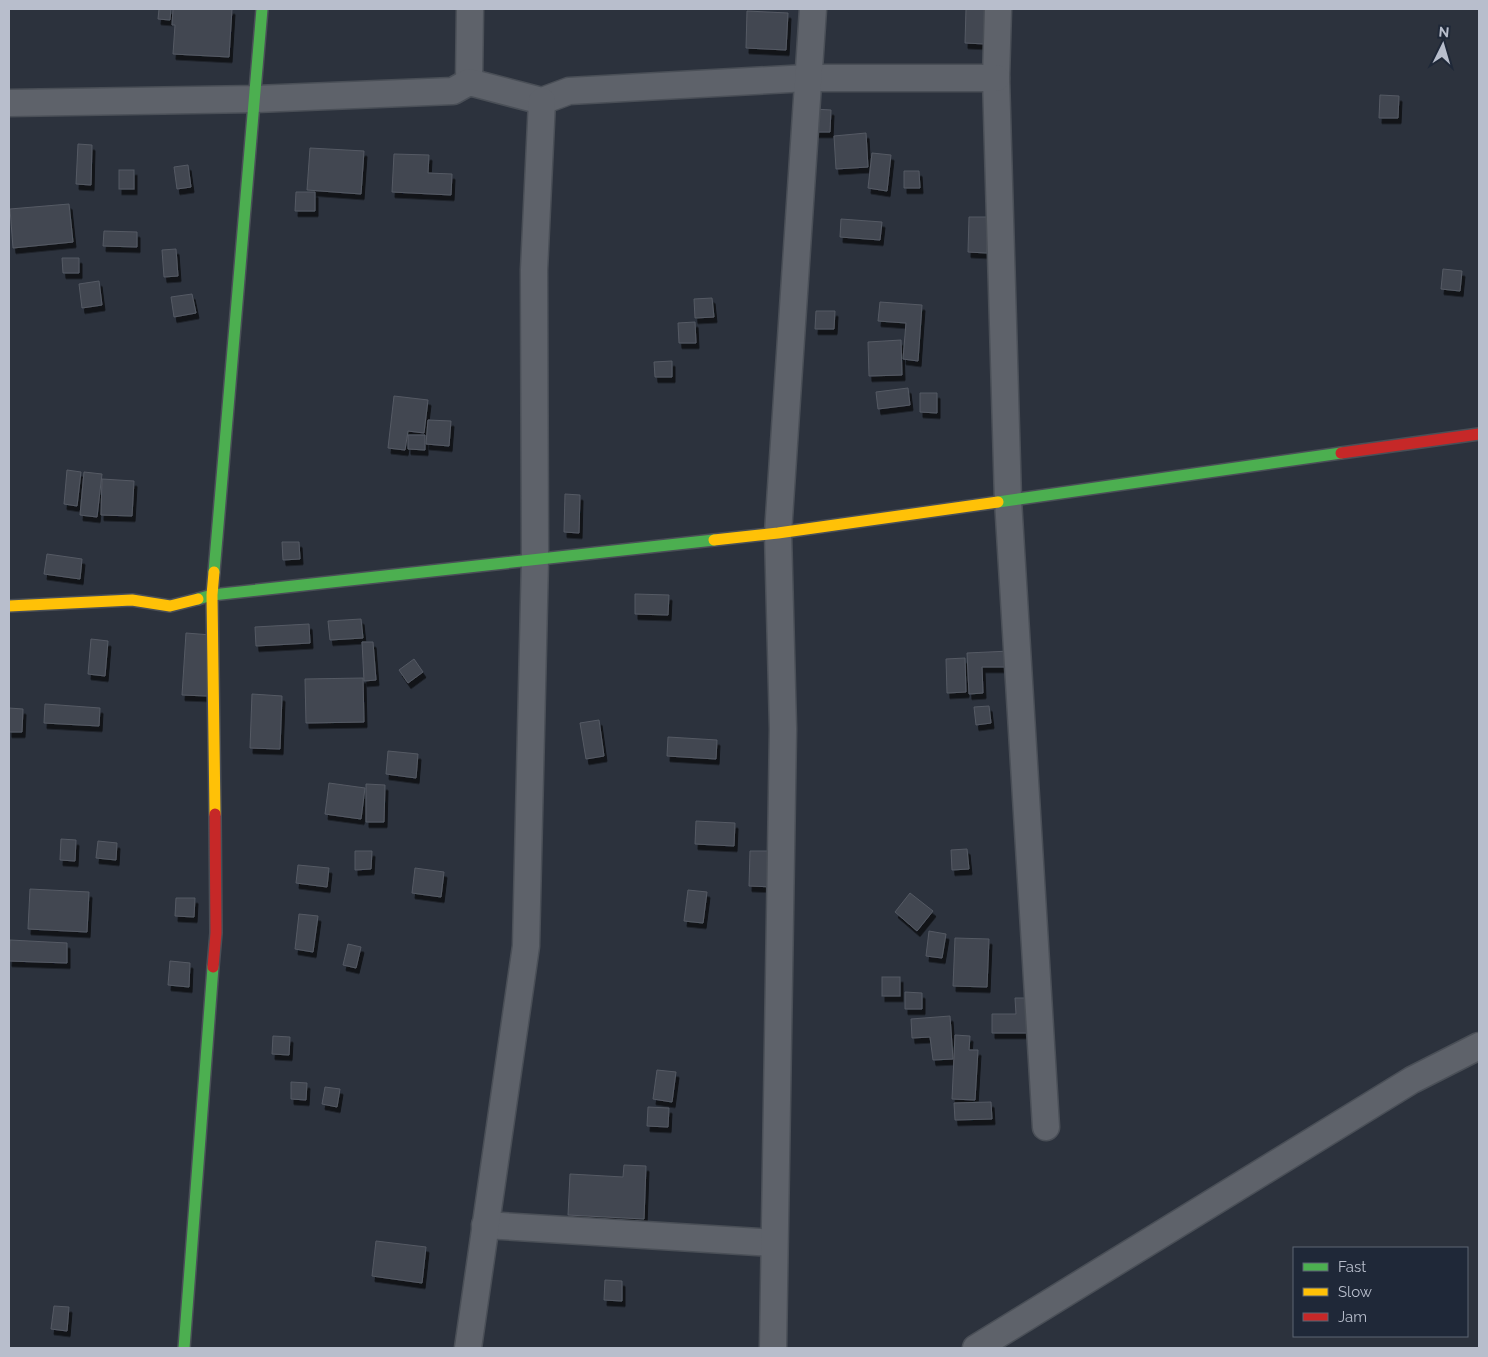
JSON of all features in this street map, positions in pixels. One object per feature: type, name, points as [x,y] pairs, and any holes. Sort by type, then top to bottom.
[{"type":"street","points":[[184,1348],[216,933],[212,596],[256,99],[262,9]]},
{"type":"street","points":[[469,82],[470,9]]},
{"type":"street","points":[[773,1348],[783,729],[778,533],[813,9]]},
{"type":"street","points":[[998,9],[996,78],[1008,500],[1046,1127]]},
{"type":"street","points":[[9,103],[256,99],[453,91],[469,82],[542,101],[569,91],[808,78],[996,78]]},
{"type":"street","points":[[468,1348],[526,946],[535,560],[534,270],[542,101]]},
{"type":"street","points":[[9,606],[132,600],[170,606],[212,596],[778,533],[1479,434]]},
{"type":"street","points":[[976,1348],[1412,1080],[1479,1046]]},
{"type":"street","points":[[485,1225],[774,1243]]},
{"type":"building","points":[[159,9],[171,9],[170,20],[158,19]]},
{"type":"building","points":[[173,9],[232,9],[229,57],[173,54],[175,25],[172,25]]},
{"type":"building","points":[[966,9],[988,9],[986,44],[965,43]]},
{"type":"building","points":[[747,11],[788,13],[786,50],[746,48]]},
{"type":"building","points":[[1380,95],[1399,96],[1398,118],[1379,118]]},
{"type":"building","points":[[813,109],[831,110],[830,132],[812,132]]},
{"type":"building","points":[[866,133],[868,167],[836,169],[834,136]]},
{"type":"building","points":[[78,144],[92,145],[91,185],[76,184]]},
{"type":"building","points":[[310,148],[364,151],[361,194],[307,190]]},
{"type":"building","points":[[872,153],[891,155],[887,191],[868,188]]},
{"type":"building","points":[[394,154],[429,155],[428,173],[452,174],[451,195],[392,192]]},
{"type":"building","points":[[188,165],[191,187],[177,189],[174,167]]},
{"type":"building","points":[[119,170],[134,170],[134,189],[119,189]]},
{"type":"building","points":[[904,171],[919,171],[920,188],[904,188]]},
{"type":"building","points":[[296,192],[315,192],[315,211],[295,211]]},
{"type":"building","points":[[69,204],[73,242],[13,248],[10,209]]},
{"type":"building","points":[[969,217],[988,217],[987,253],[968,252]]},
{"type":"building","points":[[841,219],[882,222],[880,240],[840,237]]},
{"type":"building","points":[[104,231],[137,232],[137,247],[103,246]]},
{"type":"building","points":[[176,249],[178,276],[164,277],[162,250]]},
{"type":"building","points":[[62,258],[79,258],[79,273],[63,273]]},
{"type":"building","points":[[1443,269],[1462,271],[1460,291],[1441,289]]},
{"type":"building","points":[[99,281],[102,305],[82,308],[79,284]]},
{"type":"building","points":[[192,294],[196,313],[174,317],[171,297]]},
{"type":"building","points":[[712,298],[714,317],[695,318],[694,299]]},
{"type":"building","points":[[880,302],[922,305],[918,361],[903,359],[906,323],[878,321]]},
{"type":"building","points":[[816,311],[835,311],[834,329],[815,329]]},
{"type":"building","points":[[695,322],[696,343],[679,343],[678,323]]},
{"type":"building","points":[[901,340],[902,375],[869,376],[868,342]]},
{"type":"building","points":[[672,361],[672,377],[655,377],[654,362]]},
{"type":"building","points":[[908,388],[910,405],[878,409],[876,392]]},
{"type":"building","points":[[920,393],[937,393],[937,413],[920,412]]},
{"type":"building","points":[[394,396],[428,400],[424,433],[408,431],[405,450],[388,448]]},
{"type":"building","points":[[428,420],[451,421],[449,446],[426,444]]},
{"type":"building","points":[[408,435],[425,435],[425,450],[408,449]]},
{"type":"building","points":[[67,470],[81,472],[77,506],[64,504]]},
{"type":"building","points":[[84,472],[102,474],[97,517],[80,515]]},
{"type":"building","points":[[102,479],[134,481],[132,516],[101,515]]},
{"type":"building","points":[[565,494],[580,495],[579,533],[564,532]]},
{"type":"building","points":[[282,542],[299,542],[300,559],[283,560]]},
{"type":"building","points":[[47,554],[82,559],[80,579],[44,574]]},
{"type":"building","points":[[635,594],[669,595],[668,615],[635,614]]},
{"type":"building","points":[[361,619],[363,638],[330,640],[328,621]]},
{"type":"building","points":[[309,624],[310,643],[256,646],[255,627]]},
{"type":"building","points":[[186,633],[211,635],[207,696],[182,695]]},
{"type":"building","points":[[91,639],[108,641],[105,676],[88,674]]},
{"type":"building","points":[[362,642],[373,642],[376,680],[364,681]]},
{"type":"building","points":[[1010,651],[1010,667],[982,667],[983,693],[969,694],[967,653]]},
{"type":"building","points":[[965,658],[966,692],[947,693],[946,659]]},
{"type":"building","points":[[414,659],[423,672],[408,683],[399,670]]},
{"type":"building","points":[[363,678],[364,722],[306,723],[305,679]]},
{"type":"building","points":[[252,694],[282,696],[280,749],[250,748]]},
{"type":"building","points":[[45,704],[100,708],[99,726],[44,723]]},
{"type":"building","points":[[989,706],[991,723],[976,725],[974,707]]},
{"type":"building","points":[[9,708],[23,709],[22,732],[9,732]]},
{"type":"building","points":[[599,720],[604,756],[586,759],[580,723]]},
{"type":"building","points":[[668,737],[717,740],[716,759],[667,756]]},
{"type":"building","points":[[388,751],[418,754],[416,778],[386,774]]},
{"type":"building","points":[[329,783],[365,788],[361,819],[325,814]]},
{"type":"building","points":[[366,784],[385,785],[384,822],[366,822]]},
{"type":"building","points":[[696,821],[735,823],[734,846],[695,844]]},
{"type":"building","points":[[61,839],[76,840],[75,861],[60,860]]},
{"type":"building","points":[[98,841],[117,843],[116,860],[96,858]]},
{"type":"building","points":[[967,849],[969,869],[952,870],[951,850]]},
{"type":"building","points":[[355,851],[372,851],[371,869],[355,870]]},
{"type":"building","points":[[750,851],[775,851],[774,887],[749,886]]},
{"type":"building","points":[[298,865],[329,868],[327,887],[296,883]]},
{"type":"building","points":[[415,868],[444,872],[441,897],[412,893]]},
{"type":"building","points":[[30,889],[89,892],[87,932],[28,929]]},
{"type":"building","points":[[688,890],[707,892],[703,923],[684,921]]},
{"type":"building","points":[[910,893],[933,911],[917,931],[895,912]]},
{"type":"building","points":[[176,898],[195,898],[194,917],[175,916]]},
{"type":"building","points":[[299,914],[318,916],[313,952],[295,949]]},
{"type":"building","points":[[929,931],[946,934],[942,958],[926,956]]},
{"type":"building","points":[[955,938],[989,939],[987,987],[953,986]]},
{"type":"building","points":[[10,940],[67,943],[67,963],[9,961]]},
{"type":"building","points":[[348,944],[361,947],[356,968],[343,965]]},
{"type":"building","points":[[170,961],[190,963],[189,987],[168,985]]},
{"type":"building","points":[[882,977],[900,977],[900,996],[882,996]]},
{"type":"building","points":[[905,992],[922,993],[922,1009],[905,1009]]},
{"type":"building","points":[[1015,998],[1034,998],[1035,1033],[992,1033],[992,1014],[1016,1014]]},
{"type":"building","points":[[950,1016],[953,1059],[933,1060],[930,1037],[912,1038],[911,1019]]},
{"type":"building","points":[[955,1035],[970,1036],[969,1050],[978,1050],[975,1100],[952,1099]]},
{"type":"building","points":[[273,1036],[290,1037],[289,1055],[272,1054]]},
{"type":"building","points":[[657,1070],[676,1072],[672,1102],[653,1099]]},
{"type":"building","points":[[291,1082],[307,1083],[306,1100],[291,1099]]},
{"type":"building","points":[[325,1087],[340,1089],[337,1107],[322,1104]]},
{"type":"building","points":[[991,1102],[992,1119],[955,1120],[954,1103]]},
{"type":"building","points":[[648,1107],[669,1108],[668,1127],[647,1126]]},
{"type":"building","points":[[624,1165],[646,1166],[644,1219],[568,1215],[570,1174],[623,1177]]},
{"type":"building","points":[[376,1241],[426,1247],[422,1283],[372,1276]]},
{"type":"building","points":[[605,1280],[622,1281],[622,1301],[604,1300]]},
{"type":"building","points":[[54,1306],[69,1307],[67,1331],[51,1329]]},
{"type":"traffic: fast","points":[[214,572],[262,9]]},
{"type":"traffic: fast","points":[[998,502],[1341,453]]},
{"type":"traffic: fast","points":[[198,599],[212,595],[714,540]]},
{"type":"traffic: fast","points":[[184,1348],[213,967]]},
{"type":"traffic: slow","points":[[714,540],[778,533],[998,502]]},
{"type":"traffic: slow","points":[[214,572],[212,595],[215,814]]},
{"type":"traffic: slow","points":[[9,606],[132,600],[170,606],[198,599]]},
{"type":"traffic: jam","points":[[1341,453],[1479,434]]},
{"type":"traffic: jam","points":[[213,967],[216,933],[215,814]]}]
